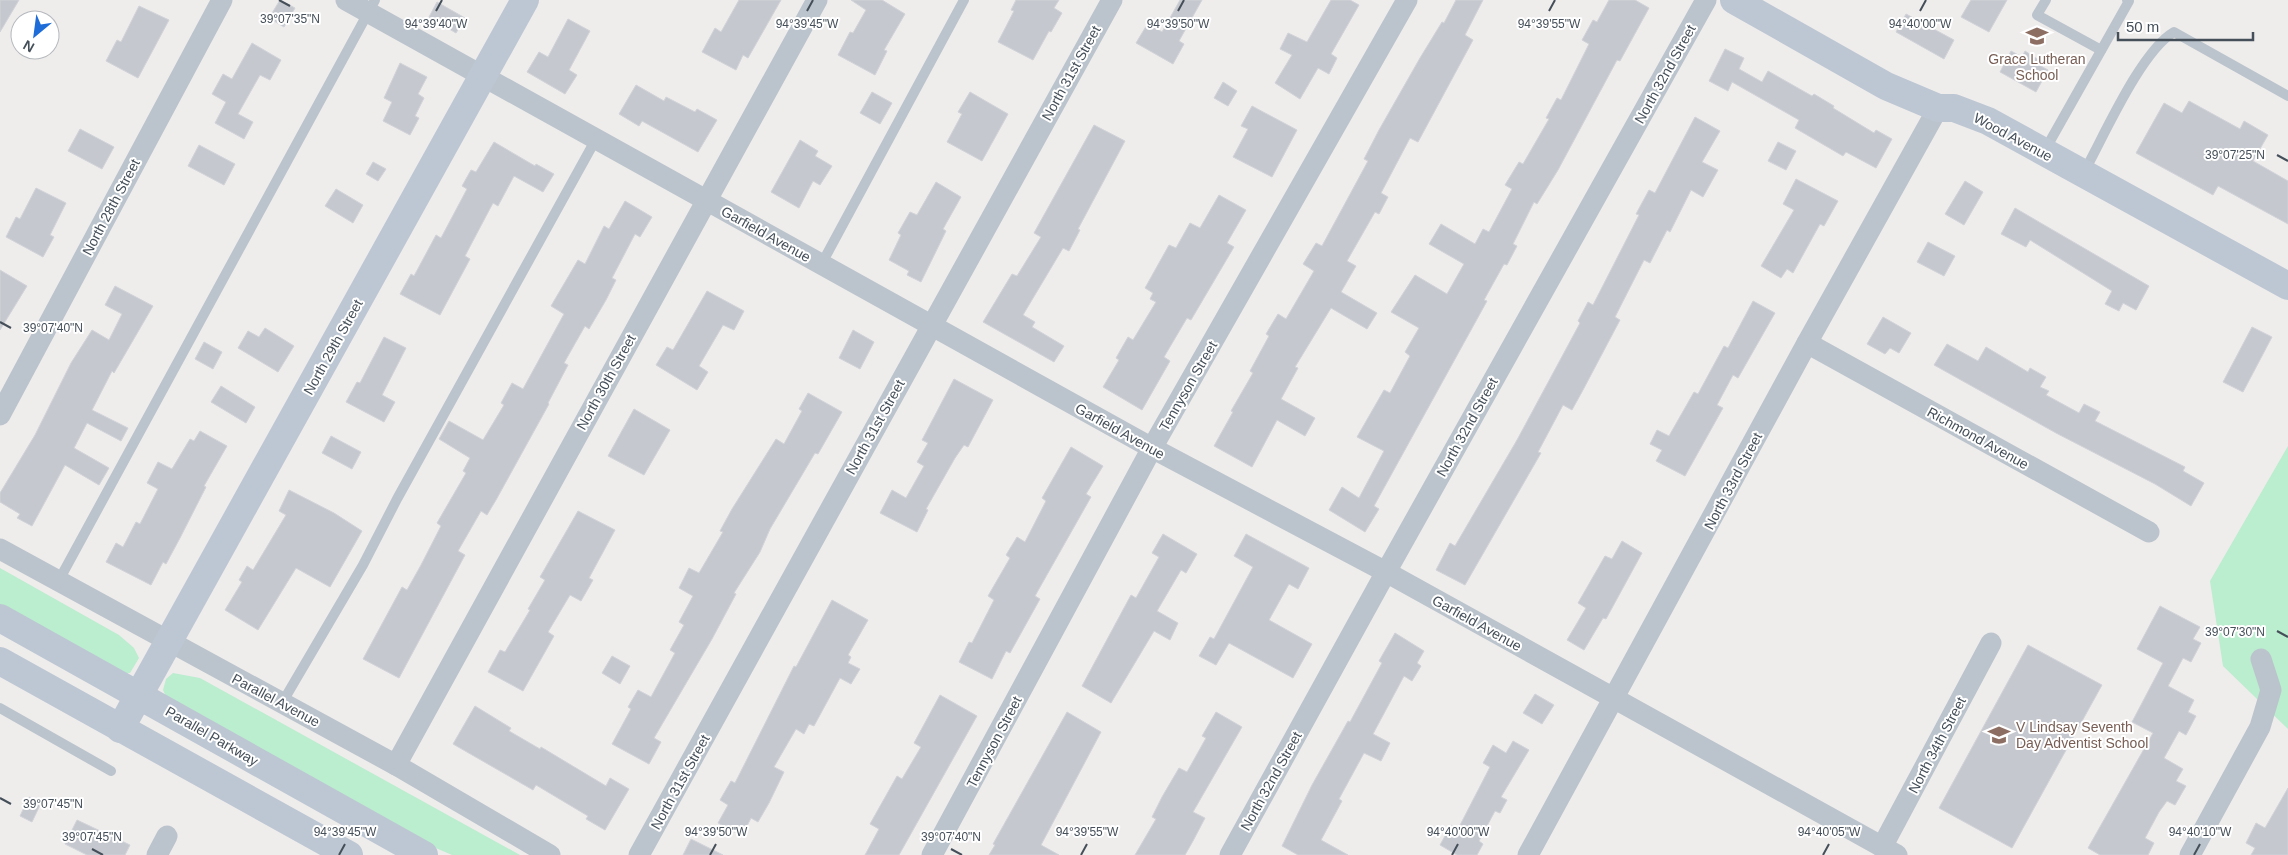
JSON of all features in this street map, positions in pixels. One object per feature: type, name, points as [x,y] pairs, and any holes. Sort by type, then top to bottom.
[{"type":"street","name":"North 28th Street","points":[[0,415],[222,0]]},
{"type":"street","name":"Garfield Avenue","points":[[346,0],[371,6],[484,76],[930,326],[1152,448],[1386,572],[1614,700],[1890,851]]},
{"type":"street","name":"North 29th Street","points":[[120,729],[525,0]]},
{"type":"street","name":"North 30th Street","points":[[396,765],[817,0]]},
{"type":"street","name":"North 31st Street","points":[[640,855],[930,326],[1112,0]]},
{"type":"street","name":"Tennyson Street","points":[[932,855],[1152,448],[1407,0]]},
{"type":"street","name":"North 32nd Street","points":[[1230,855],[1706,0]]},
{"type":"street","name":"Wood Avenue","points":[[1734,0],[1886,86],[1938,108],[1954,108],[1988,121],[2043,153],[2287,284]]},
{"type":"street","name":"North 33rd Street","points":[[1528,855],[1807,343],[1938,108]]},
{"type":"street","name":"Richmond Avenue","points":[[1807,343],[2149,532]]},
{"type":"street","name":"Parallel Avenue","points":[[0,549],[169,643],[396,765],[550,855]]},
{"type":"street","name":"Parallel Parkway","points":[[0,618],[424,855]]},
{"type":"street","name":"North 34th Street","points":[[1890,851],[1991,643]]},
{"type":"street","points":[[2190,855],[2260,727],[2271,690],[2261,660]]},
{"type":"street","points":[[0,661],[349,855]]},
{"type":"street","points":[[157,855],[167,836]]},
{"type":"lane","points":[[821,265],[964,0]]},
{"type":"lane","points":[[2046,0],[2037,15],[2101,50]]},
{"type":"lane","points":[[2043,153],[2129,1],[2127,0]]},
{"type":"lane","points":[[58,582],[371,6]]},
{"type":"lane","points":[[2084,174],[2145,61],[2163,38],[2174,32],[2288,96]]},
{"type":"lane","points":[[282,703],[363,565],[397,499],[596,139]]},
{"type":"lane","points":[[0,708],[111,771]]},
{"type":"green space","points":[[2288,446],[2288,729],[2223,666],[2210,581]]},
{"type":"green space","points":[[0,568],[119,635],[134,648],[139,658],[130,673],[121,674],[0,609]]},
{"type":"green space","points":[[173,673],[200,678],[520,855],[452,855],[424,843],[168,701],[163,690],[166,679]]},
{"type":"building","points":[[0,0],[19,0],[13,10],[10,10],[10,15],[0,32]]},
{"type":"building","points":[[280,0],[295,8],[284,27],[269,18]]},
{"type":"building","points":[[739,0],[781,0],[748,58],[743,55],[736,70],[702,52],[715,28],[721,32]]},
{"type":"building","points":[[851,0],[882,0],[905,14],[884,50],[887,51],[875,75],[838,55],[850,32],[853,33],[866,10]]},
{"type":"building","points":[[1016,0],[1059,0],[1054,8],[1062,13],[1051,32],[1049,31],[1033,60],[998,42],[1014,11],[1011,10]]},
{"type":"building","points":[[1180,0],[1202,0],[1179,41],[1184,44],[1173,64],[1136,43],[1148,23],[1162,32]]},
{"type":"building","points":[[1331,0],[1350,0],[1359,5],[1331,54],[1337,58],[1329,74],[1318,68],[1300,99],[1275,83],[1292,55],[1280,49],[1288,33],[1307,42]]},
{"type":"building","points":[[1456,0],[1483,0],[1465,35],[1473,40],[1418,142],[1410,138],[1381,193],[1388,197],[1379,214],[1375,212],[1347,261],[1356,266],[1341,292],[1377,313],[1367,329],[1331,308],[1295,367],[1298,368],[1281,399],[1315,418],[1305,436],[1277,420],[1252,467],[1214,446],[1253,373],[1250,371],[1269,336],[1266,334],[1278,314],[1286,319],[1314,271],[1303,264],[1316,243],[1322,246],[1368,161],[1364,159],[1379,130]]},
{"type":"building","points":[[1609,0],[1635,0],[1649,8],[1620,61],[1617,60],[1558,170],[1537,204],[1534,202],[1513,244],[1517,246],[1507,265],[1504,264],[1484,300],[1487,301],[1374,506],[1379,509],[1365,532],[1329,510],[1342,487],[1359,498],[1384,451],[1357,437],[1384,390],[1390,393],[1410,356],[1405,352],[1419,328],[1391,312],[1415,275],[1447,294],[1464,264],[1429,244],[1441,224],[1475,244],[1483,229],[1489,232],[1512,189],[1505,185],[1519,162],[1523,164],[1549,119],[1546,118],[1557,98],[1561,100],[1589,44],[1582,40],[1593,20],[1597,22]]},
{"type":"building","points":[[1971,0],[2007,0],[1989,32],[1961,17]]},
{"type":"building","points":[[437,2],[465,18],[456,33],[429,17]]},
{"type":"building","points":[[139,6],[169,20],[138,78],[106,61],[117,40],[121,42]]},
{"type":"building","points":[[1906,14],[1954,40],[1944,59],[1896,32]]},
{"type":"building","points":[[568,19],[590,31],[569,70],[577,75],[565,94],[527,72],[539,52],[548,57]]},
{"type":"building","points":[[252,43],[281,60],[270,80],[260,75],[238,114],[253,122],[244,139],[215,123],[226,102],[212,94],[223,74],[232,79]]},
{"type":"building","points":[[1725,49],[1744,58],[1739,69],[1762,82],[1768,71],[1812,96],[1814,94],[1874,133],[1876,130],[1892,139],[1876,168],[1846,152],[1843,156],[1795,128],[1799,120],[1732,82],[1728,91],[1709,81]]},
{"type":"building","points":[[2011,51],[2022,57],[2025,51],[2039,60],[2037,64],[2048,70],[2036,92],[2000,72]]},
{"type":"building","points":[[400,63],[427,77],[418,94],[424,98],[415,116],[419,118],[410,135],[383,121],[392,102],[384,98]]},
{"type":"building","points":[[1223,82],[1237,91],[1228,106],[1214,98]]},
{"type":"building","points":[[636,85],[664,101],[666,97],[695,112],[697,109],[717,120],[698,152],[642,121],[639,126],[619,114]]},
{"type":"building","points":[[872,92],[892,103],[880,124],[860,113]]},
{"type":"building","points":[[970,92],[1008,114],[982,161],[947,142],[962,114],[958,112]]},
{"type":"building","points":[[2189,101],[2240,129],[2244,121],[2268,135],[2253,161],[2288,181],[2288,224],[2218,186],[2213,195],[2136,153],[2164,103],[2182,113]]},
{"type":"building","points":[[1252,106],[1297,130],[1272,177],[1233,157],[1248,129],[1241,126]]},
{"type":"building","points":[[1695,117],[1720,131],[1702,162],[1718,170],[1703,197],[1691,190],[1670,232],[1667,230],[1650,263],[1644,260],[1615,317],[1620,320],[1572,410],[1563,405],[1538,452],[1541,453],[1465,585],[1436,570],[1450,543],[1455,546],[1517,440],[1580,323],[1578,321],[1588,302],[1593,305],[1639,215],[1636,214],[1649,190],[1655,193]]},
{"type":"building","points":[[1094,125],[1125,141],[1078,229],[1080,230],[1069,251],[1063,248],[1023,315],[1035,322],[1032,327],[1064,346],[1054,362],[983,322],[1012,274],[1017,276],[1041,237],[1034,233]]},
{"type":"building","points":[[80,129],[114,147],[102,169],[68,151]]},
{"type":"building","points":[[800,140],[818,151],[815,156],[832,166],[820,185],[813,181],[799,208],[771,192]]},
{"type":"building","points":[[494,142],[535,166],[536,164],[554,174],[543,192],[514,176],[498,206],[493,203],[465,256],[470,259],[440,315],[400,294],[411,274],[414,276],[436,235],[441,238],[467,189],[462,186],[471,170],[476,172]]},
{"type":"building","points":[[1778,142],[1796,151],[1786,170],[1768,161]]},
{"type":"building","points":[[199,145],[235,164],[224,185],[188,166]]},
{"type":"building","points":[[373,162],[386,169],[378,181],[366,174]]},
{"type":"building","points":[[1796,179],[1838,201],[1824,226],[1820,224],[1793,273],[1787,269],[1781,278],[1761,266],[1794,210],[1783,204]]},
{"type":"building","points":[[1965,181],[1983,192],[1964,225],[1945,214]]},
{"type":"building","points":[[936,182],[961,197],[943,229],[946,231],[921,282],[907,275],[909,271],[889,260],[901,235],[898,233],[910,212],[917,215]]},
{"type":"building","points":[[36,188],[66,203],[50,235],[54,237],[43,257],[6,237],[16,217],[20,219]]},
{"type":"building","points":[[336,189],[363,205],[353,223],[325,206]]},
{"type":"building","points":[[1219,195],[1246,210],[1227,243],[1234,247],[1191,320],[1187,318],[1164,357],[1170,361],[1142,410],[1103,387],[1119,360],[1116,358],[1128,337],[1133,340],[1156,302],[1150,299],[1153,293],[1145,288],[1169,245],[1176,248],[1190,223],[1200,228]]},
{"type":"building","points":[[625,201],[652,217],[640,237],[635,234],[612,278],[616,280],[606,300],[589,329],[585,326],[564,363],[568,365],[549,404],[496,500],[487,515],[481,511],[458,551],[465,555],[399,678],[363,659],[402,587],[407,590],[421,565],[441,526],[437,523],[466,473],[463,471],[470,458],[439,439],[449,421],[483,440],[504,405],[501,403],[512,383],[523,389],[564,314],[551,306],[578,260],[585,264],[604,226],[609,229]]},
{"type":"building","points":[[2015,208],[2149,286],[2136,310],[2123,303],[2119,311],[2105,304],[2112,291],[2030,240],[2026,247],[2001,234]]},
{"type":"building","points":[[1928,242],[1955,256],[1944,276],[1917,262]]},
{"type":"building","points":[[0,270],[27,286],[0,330]]},
{"type":"building","points":[[115,286],[153,306],[114,373],[112,371],[92,410],[128,428],[121,441],[87,423],[74,448],[109,468],[99,485],[65,465],[32,526],[17,518],[20,514],[0,502],[0,493],[35,435],[71,363],[92,330],[109,340],[122,314],[105,305]]},
{"type":"building","points":[[707,291],[744,311],[734,330],[723,325],[699,366],[708,372],[697,390],[656,365],[667,347],[673,350]]},
{"type":"building","points":[[1753,301],[1775,313],[1738,378],[1733,375],[1717,405],[1723,408],[1685,476],[1656,461],[1662,450],[1650,444],[1657,430],[1669,436],[1694,392],[1698,394],[1724,346],[1728,348]]},
{"type":"building","points":[[1883,317],[1911,333],[1899,353],[1890,348],[1885,354],[1867,344]]},
{"type":"building","points":[[2252,327],[2272,337],[2243,392],[2223,382]]},
{"type":"building","points":[[265,328],[294,346],[278,372],[238,348],[248,331],[259,337]]},
{"type":"building","points":[[853,330],[874,342],[860,369],[839,358]]},
{"type":"building","points":[[384,337],[406,348],[382,395],[395,402],[384,422],[346,402],[357,382],[360,383]]},
{"type":"building","points":[[204,342],[222,352],[213,369],[195,359]]},
{"type":"building","points":[[1947,344],[1978,361],[1986,347],[2028,372],[2030,368],[2046,377],[2040,387],[2049,391],[2046,395],[2079,413],[2084,404],[2100,412],[2095,421],[2185,467],[2183,471],[2204,483],[2191,506],[2155,484],[2056,433],[1934,365]]},
{"type":"building","points":[[954,379],[993,400],[968,447],[964,445],[955,458],[926,509],[928,510],[917,532],[880,513],[892,490],[906,498],[924,466],[917,462],[928,443],[922,440]]},
{"type":"building","points":[[221,386],[255,407],[246,423],[211,402]]},
{"type":"building","points":[[808,393],[842,412],[818,454],[815,453],[770,529],[760,552],[734,593],[736,594],[712,639],[654,738],[661,742],[649,764],[612,744],[631,709],[628,707],[638,690],[651,697],[675,653],[670,650],[684,625],[679,622],[693,596],[679,588],[689,568],[699,573],[723,532],[720,531],[732,509],[776,439],[784,444],[802,411],[799,409]]},
{"type":"building","points":[[634,409],[670,430],[644,475],[608,456]]},
{"type":"building","points":[[200,431],[227,446],[204,486],[206,487],[166,564],[163,562],[151,585],[106,562],[116,543],[123,547],[136,522],[140,524],[158,489],[147,483],[158,462],[172,469],[190,439],[194,441]]},
{"type":"building","points":[[331,436],[361,452],[352,469],[322,453]]},
{"type":"building","points":[[1071,447],[1103,466],[1086,494],[1091,497],[1035,596],[1040,599],[1010,653],[1006,651],[992,679],[959,662],[969,642],[972,643],[994,600],[988,596],[1010,558],[1006,555],[1017,537],[1025,542],[1046,501],[1042,498]]},
{"type":"building","points":[[289,490],[334,513],[362,531],[330,587],[296,568],[258,630],[225,610],[242,582],[239,580],[247,566],[253,570],[286,515],[279,511]]},
{"type":"building","points":[[578,511],[615,530],[589,578],[593,580],[581,601],[570,595],[548,632],[554,636],[523,691],[488,672],[500,650],[505,652],[530,610],[528,609],[545,580],[540,577]]},
{"type":"building","points":[[1163,534],[1197,554],[1186,573],[1181,570],[1157,611],[1178,623],[1170,640],[1154,631],[1111,703],[1082,686],[1131,595],[1136,598],[1159,557],[1152,553]]},
{"type":"building","points":[[1246,534],[1309,568],[1298,589],[1289,584],[1269,620],[1312,644],[1293,678],[1229,643],[1216,665],[1199,656],[1210,637],[1214,639],[1253,567],[1234,556]]},
{"type":"building","points":[[1622,541],[1642,553],[1606,619],[1603,618],[1584,650],[1567,640],[1586,608],[1578,603],[1605,556],[1612,559]]},
{"type":"building","points":[[832,600],[868,620],[848,655],[851,657],[848,663],[860,669],[851,684],[840,678],[814,726],[809,724],[804,734],[796,729],[774,767],[784,772],[769,803],[758,822],[751,818],[742,836],[718,823],[728,805],[720,800],[731,781],[735,783],[794,666],[796,667]]},
{"type":"building","points":[[2160,606],[2200,627],[2193,639],[2201,643],[2191,662],[2183,658],[2168,686],[2194,700],[2188,712],[2196,716],[2186,735],[2179,731],[2164,758],[2183,769],[2176,781],[2186,786],[2175,805],[2167,801],[2159,812],[2145,838],[2154,843],[2148,855],[2100,855],[2088,848],[2153,733],[2132,722],[2163,663],[2137,649]]},
{"type":"building","points":[[1395,633],[1424,651],[1417,663],[1421,666],[1412,681],[1404,676],[1373,734],[1390,743],[1381,761],[1364,753],[1339,799],[1342,801],[1321,840],[1348,855],[1298,855],[1282,846],[1312,785],[1348,721],[1350,722],[1382,663],[1379,661]]},
{"type":"building","points":[[2028,645],[2102,685],[2012,848],[1939,808]]},
{"type":"building","points":[[612,656],[630,666],[620,684],[602,673]]},
{"type":"building","points":[[1535,694],[1554,705],[1542,724],[1523,713]]},
{"type":"building","points":[[940,695],[977,716],[899,855],[865,855],[879,829],[870,824],[897,776],[902,779],[921,747],[914,743]]},
{"type":"building","points":[[475,706],[511,728],[509,731],[540,749],[541,747],[606,786],[610,778],[629,789],[605,830],[586,819],[588,816],[536,785],[533,790],[453,744]]},
{"type":"building","points":[[1067,712],[1101,732],[1041,845],[1059,855],[989,855],[995,845],[993,844]]},
{"type":"building","points":[[1216,712],[1242,727],[1193,812],[1205,818],[1193,841],[1185,855],[1135,855],[1156,819],[1152,817],[1162,797],[1179,768],[1187,772],[1206,738],[1202,736]]},
{"type":"building","points":[[1513,741],[1529,750],[1501,797],[1507,800],[1500,813],[1495,811],[1479,841],[1483,844],[1477,855],[1457,855],[1440,845],[1451,825],[1458,829],[1490,767],[1483,763],[1493,745],[1506,753]]},
{"type":"building","points":[[2288,788],[2288,855],[2251,855],[2255,848],[2246,843],[2256,823],[2265,828]]},
{"type":"building","points":[[29,797],[41,803],[32,822],[20,816]]},
{"type":"building","points":[[77,820],[130,845],[125,855],[87,855],[65,844]]},
{"type":"building","points":[[691,839],[723,855],[683,855]]},
{"type":"place","name":"Grace Lutheran School","points":[[2037,36]]},
{"type":"place","name":"V Lindsay Seventh Day Adventist School","points":[[1999,735]]}]
